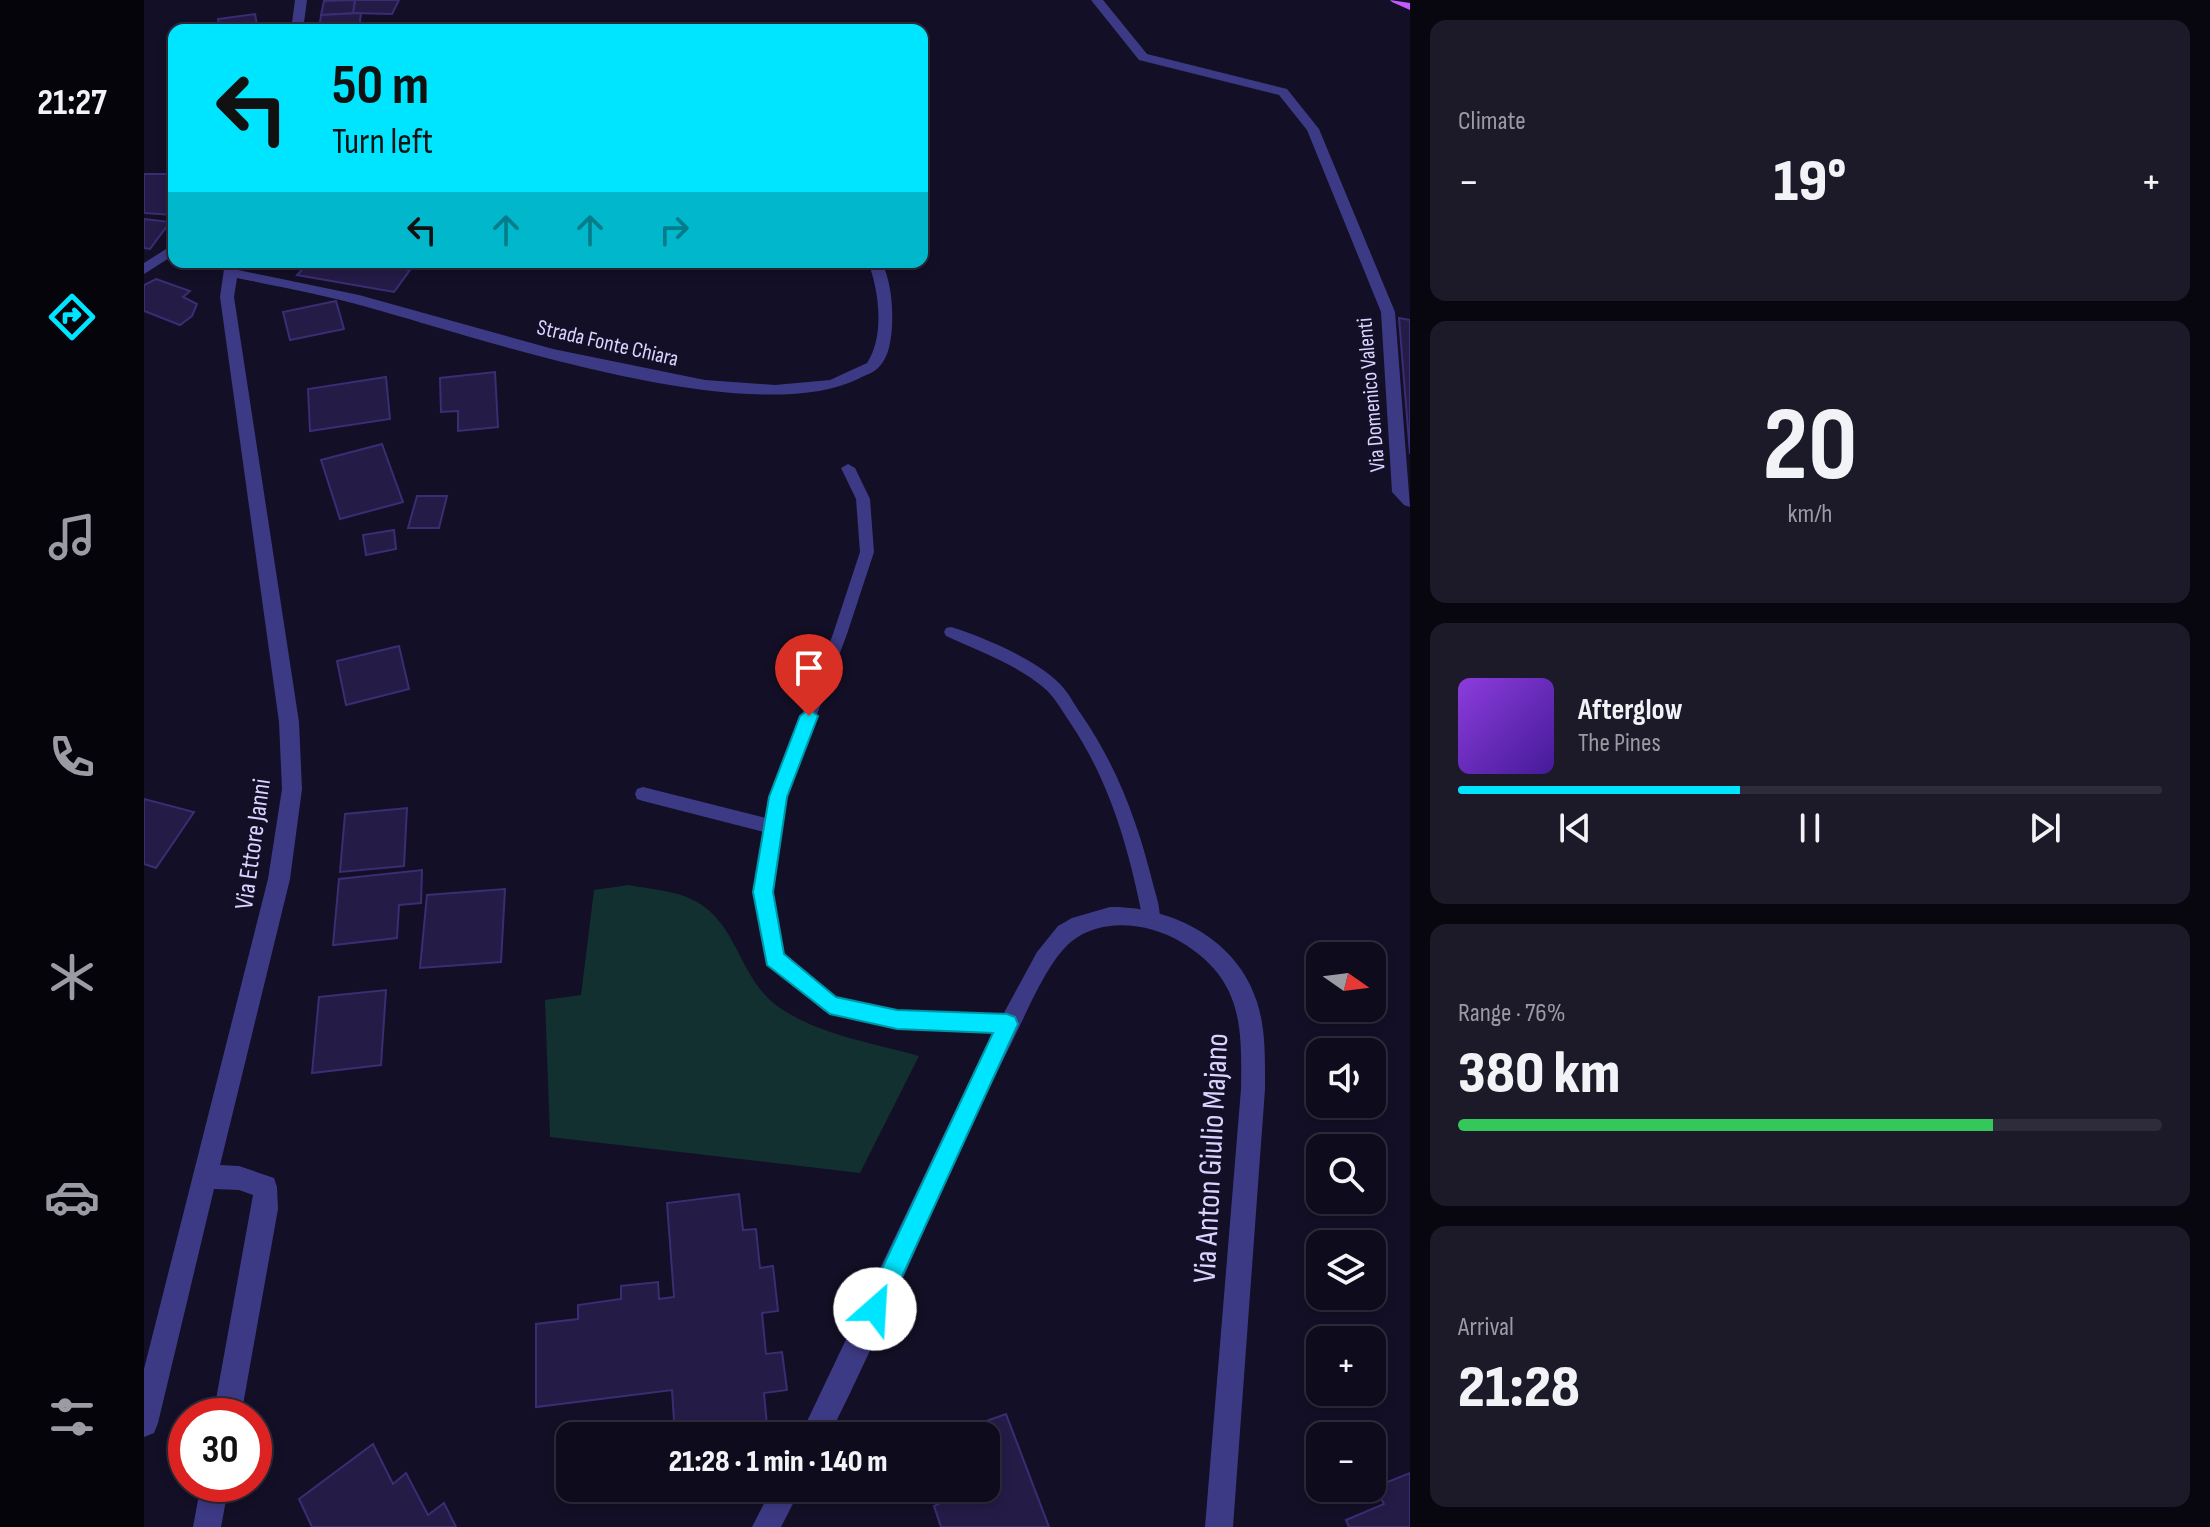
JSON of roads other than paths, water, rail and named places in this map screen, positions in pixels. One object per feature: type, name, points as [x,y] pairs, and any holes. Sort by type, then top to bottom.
[{"type":"street","points":[[298,24],[301,0]]},
{"type":"street","name":"Via Domenico Valenti","points":[[1097,0],[1143,57],[1283,92],[1313,129],[1388,312],[1400,492],[1410,501]]},
{"type":"street","points":[[144,270],[168,252]]},
{"type":"street","name":"Via Ettore Janni","points":[[144,1423],[279,879],[292,789],[289,722],[227,297],[230,268]]},
{"type":"street","name":"Strada Fonte Chiara","points":[[234,268],[363,300],[615,370],[746,389],[792,389],[847,380],[858,377],[875,364],[882,339],[885,309],[885,290],[877,268]]},
{"type":"street","name":"Via Anton Giulio Majano","points":[[821,1422],[1007,1024],[1055,943],[1067,932],[1099,917],[1120,915],[1152,920],[1186,934],[1209,948],[1231,972],[1244,994],[1254,1027],[1253,1089],[1219,1527]]},
{"type":"street","points":[[205,1177],[239,1178],[265,1187],[265,1209],[230,1398]]},
{"type":"street","points":[[207,1527],[212,1502]]},
{"type":"street","points":[[766,1527],[779,1502]]},
{"type":"lane","points":[[848,468],[863,499],[867,552],[840,634],[778,797],[763,892],[775,958],[830,1005],[897,1020],[1007,1024]]},
{"type":"lane","points":[[951,632],[1017,662],[1051,684],[1083,727],[1114,785],[1138,849],[1152,920]]},
{"type":"lane","points":[[643,794],[773,827]]}]
